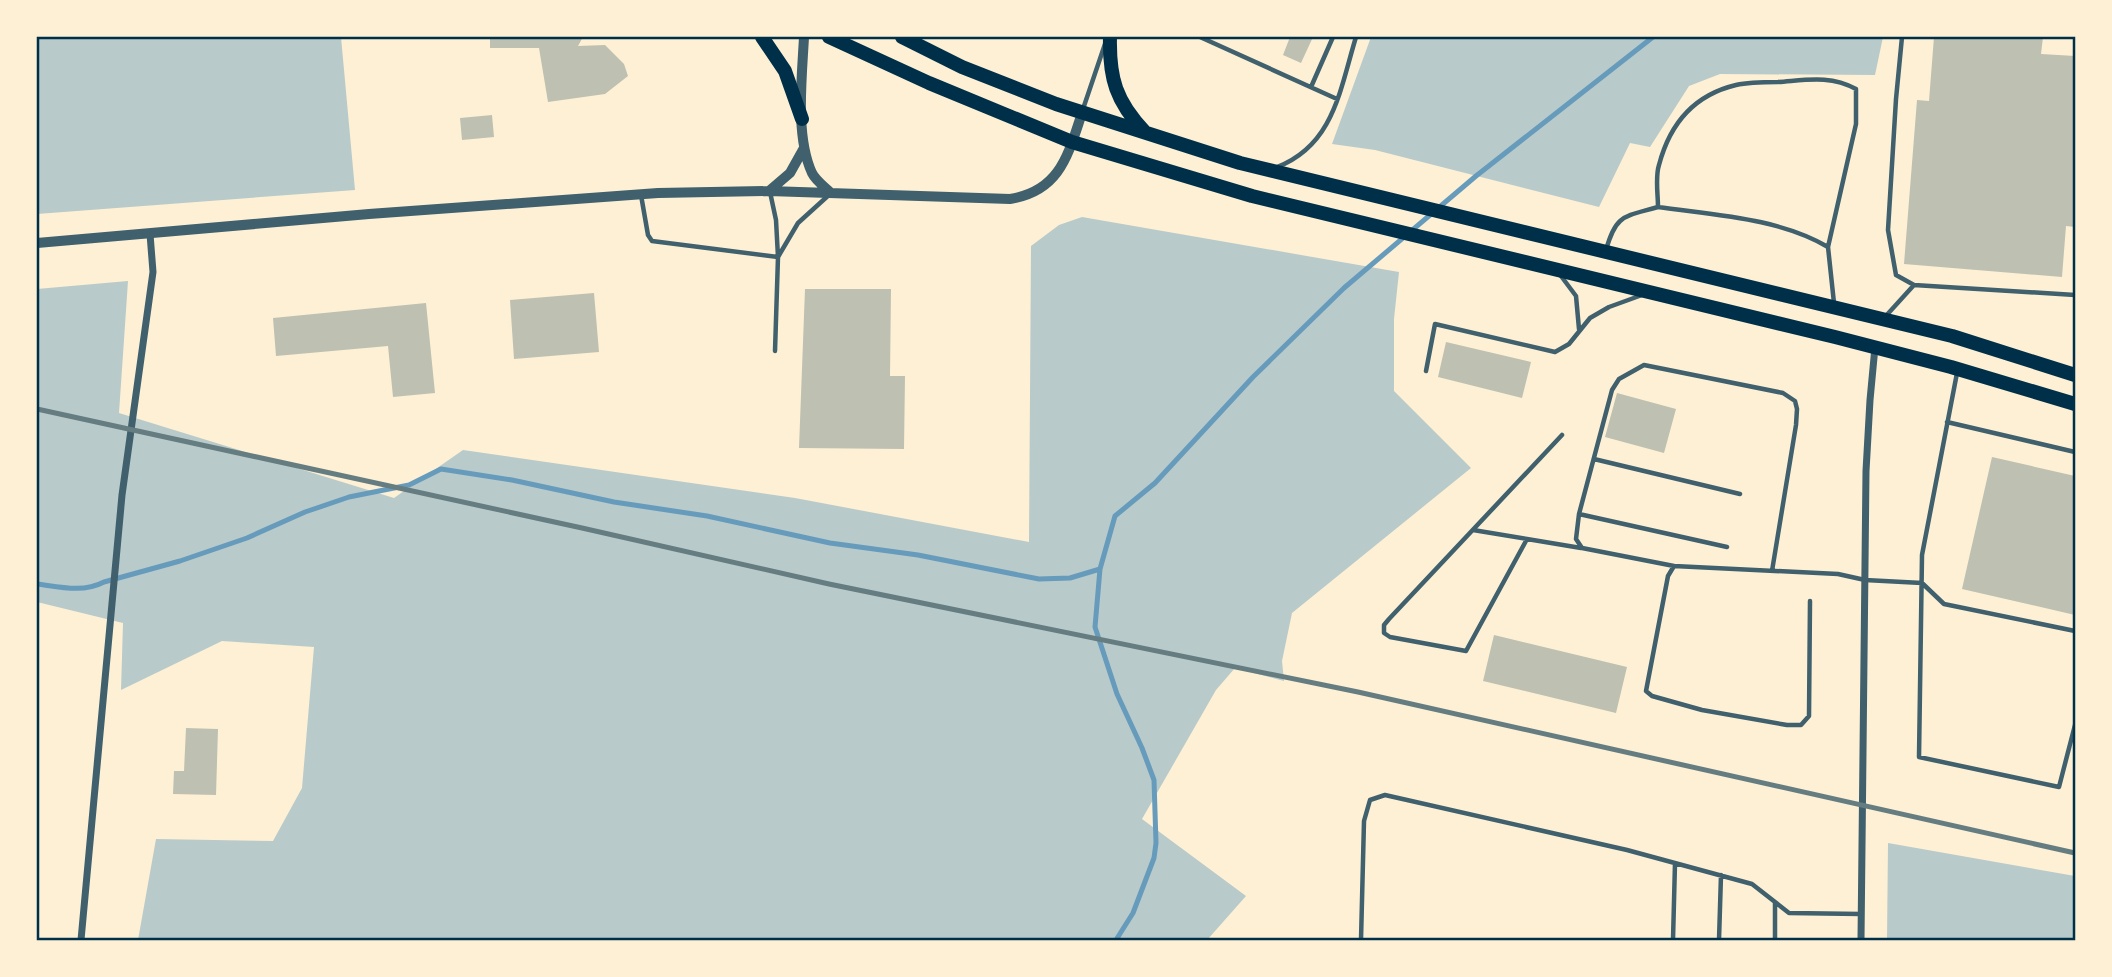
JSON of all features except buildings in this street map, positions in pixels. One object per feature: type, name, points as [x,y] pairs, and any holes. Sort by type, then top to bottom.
[{"type":"highway","points":[[762,37],[785,71],[802,119]]},
{"type":"highway","points":[[830,37],[916,78],[1073,142],[1252,196],[1875,347],[2075,404]]},
{"type":"highway","points":[[902,37],[962,67],[1148,135],[1270,170],[1951,336],[2075,374]]},
{"type":"highway","points":[[1109,37],[1111,72],[1118,95],[1127,114],[1148,135]]},
{"type":"street","points":[[804,37],[804,148],[813,176],[831,193]]},
{"type":"street","points":[[37,243],[640,194],[769,191],[994,199],[1024,197],[1052,181],[1064,165],[1082,113]]},
{"type":"street","points":[[769,191],[790,173],[804,148]]},
{"type":"street","points":[[81,940],[128,439],[153,272],[150,234]]},
{"type":"street","points":[[1861,940],[1868,432],[1875,347]]},
{"type":"lane","points":[[1082,113],[1109,37]]},
{"type":"lane","points":[[1200,37],[1337,99]]},
{"type":"lane","points":[[1311,87],[1333,37]]},
{"type":"lane","points":[[1270,170],[1309,150],[1326,127],[1356,37]]},
{"type":"lane","points":[[1902,37],[1888,230],[1896,275],[1914,285],[2075,295]]},
{"type":"lane","points":[[1658,207],[1658,166],[1672,132],[1685,112],[1703,96],[1737,84],[1817,79],[1839,80],[1856,89],[1856,124],[1828,247],[1835,308]]},
{"type":"lane","points":[[769,191],[776,220],[778,257],[775,351]]},
{"type":"lane","points":[[778,257],[798,223],[831,193]]},
{"type":"lane","points":[[640,194],[648,235],[652,241],[778,257]]},
{"type":"lane","points":[[1605,252],[1612,230],[1622,218],[1658,207],[1745,220],[1788,230],[1828,247]]},
{"type":"lane","points":[[1558,272],[1576,296],[1579,330]]},
{"type":"lane","points":[[1883,319],[1914,285]]},
{"type":"lane","points":[[1426,371],[1435,324],[1555,352],[1569,344],[1590,318],[1609,307],[1650,292]]},
{"type":"lane","points":[[1582,548],[1576,539],[1579,514],[1612,390],[1619,379],[1644,365],[1783,393],[1795,401],[1796,425],[1772,571]]},
{"type":"lane","points":[[1958,369],[1922,555],[1919,757],[2059,788],[2075,725]]},
{"type":"lane","points":[[1947,422],[2075,452]]},
{"type":"lane","points":[[1527,539],[1466,651],[1390,637],[1384,633],[1384,625],[1389,619],[1562,435]]},
{"type":"lane","points":[[1594,459],[1740,494]]},
{"type":"lane","points":[[1579,514],[1727,547]]},
{"type":"lane","points":[[1473,530],[1674,566],[1838,574],[1865,580],[1922,583],[1944,604],[2075,631]]},
{"type":"lane","points":[[1674,566],[1668,576],[1646,691],[1652,696],[1702,710],[1787,725],[1801,724],[1809,716],[1810,601]]},
{"type":"lane","points":[[1362,940],[1364,821],[1370,800],[1385,795],[1627,850],[1752,884],[1789,913],[1861,914]]},
{"type":"lane","points":[[1673,940],[1675,863]]},
{"type":"lane","points":[[1720,940],[1721,875]]},
{"type":"lane","points":[[1775,901],[1775,940]]},
{"type":"shaded area","points":[[37,37],[341,37],[355,190],[37,214]]},
{"type":"shaded area","points":[[1371,37],[1883,37],[1875,75],[1720,74],[1689,86],[1650,147],[1630,143],[1599,207],[1375,150],[1332,144]]},
{"type":"shaded area","points":[[1082,217],[1399,272],[1394,319],[1394,391],[1471,468],[1292,613],[1282,661],[1284,681],[1235,668],[1216,690],[1142,819],[1246,896],[1208,939],[138,940],[156,839],[273,841],[302,788],[314,647],[222,641],[121,690],[123,623],[37,602],[37,289],[128,281],[119,413],[394,498],[463,450],[795,498],[1029,542],[1031,246],[1059,225]]},
{"type":"shaded area","points":[[1888,843],[2075,876],[2075,940],[1887,940]]},
{"type":"waterway","points":[[1116,940],[1133,913],[1154,858],[1156,843],[1154,780],[1117,694],[1095,627],[1100,569],[1115,516],[1155,483],[1253,377],[1344,288],[1476,176],[1653,37]]},
{"type":"waterway","points":[[37,584],[71,588],[96,585],[247,538],[305,512],[349,497],[409,485],[441,469],[512,480],[614,502],[707,516],[830,543],[918,555],[1039,579],[1070,578],[1100,569]]},
{"type":"railway","points":[[37,409],[829,584],[1358,692],[2075,853]]}]
